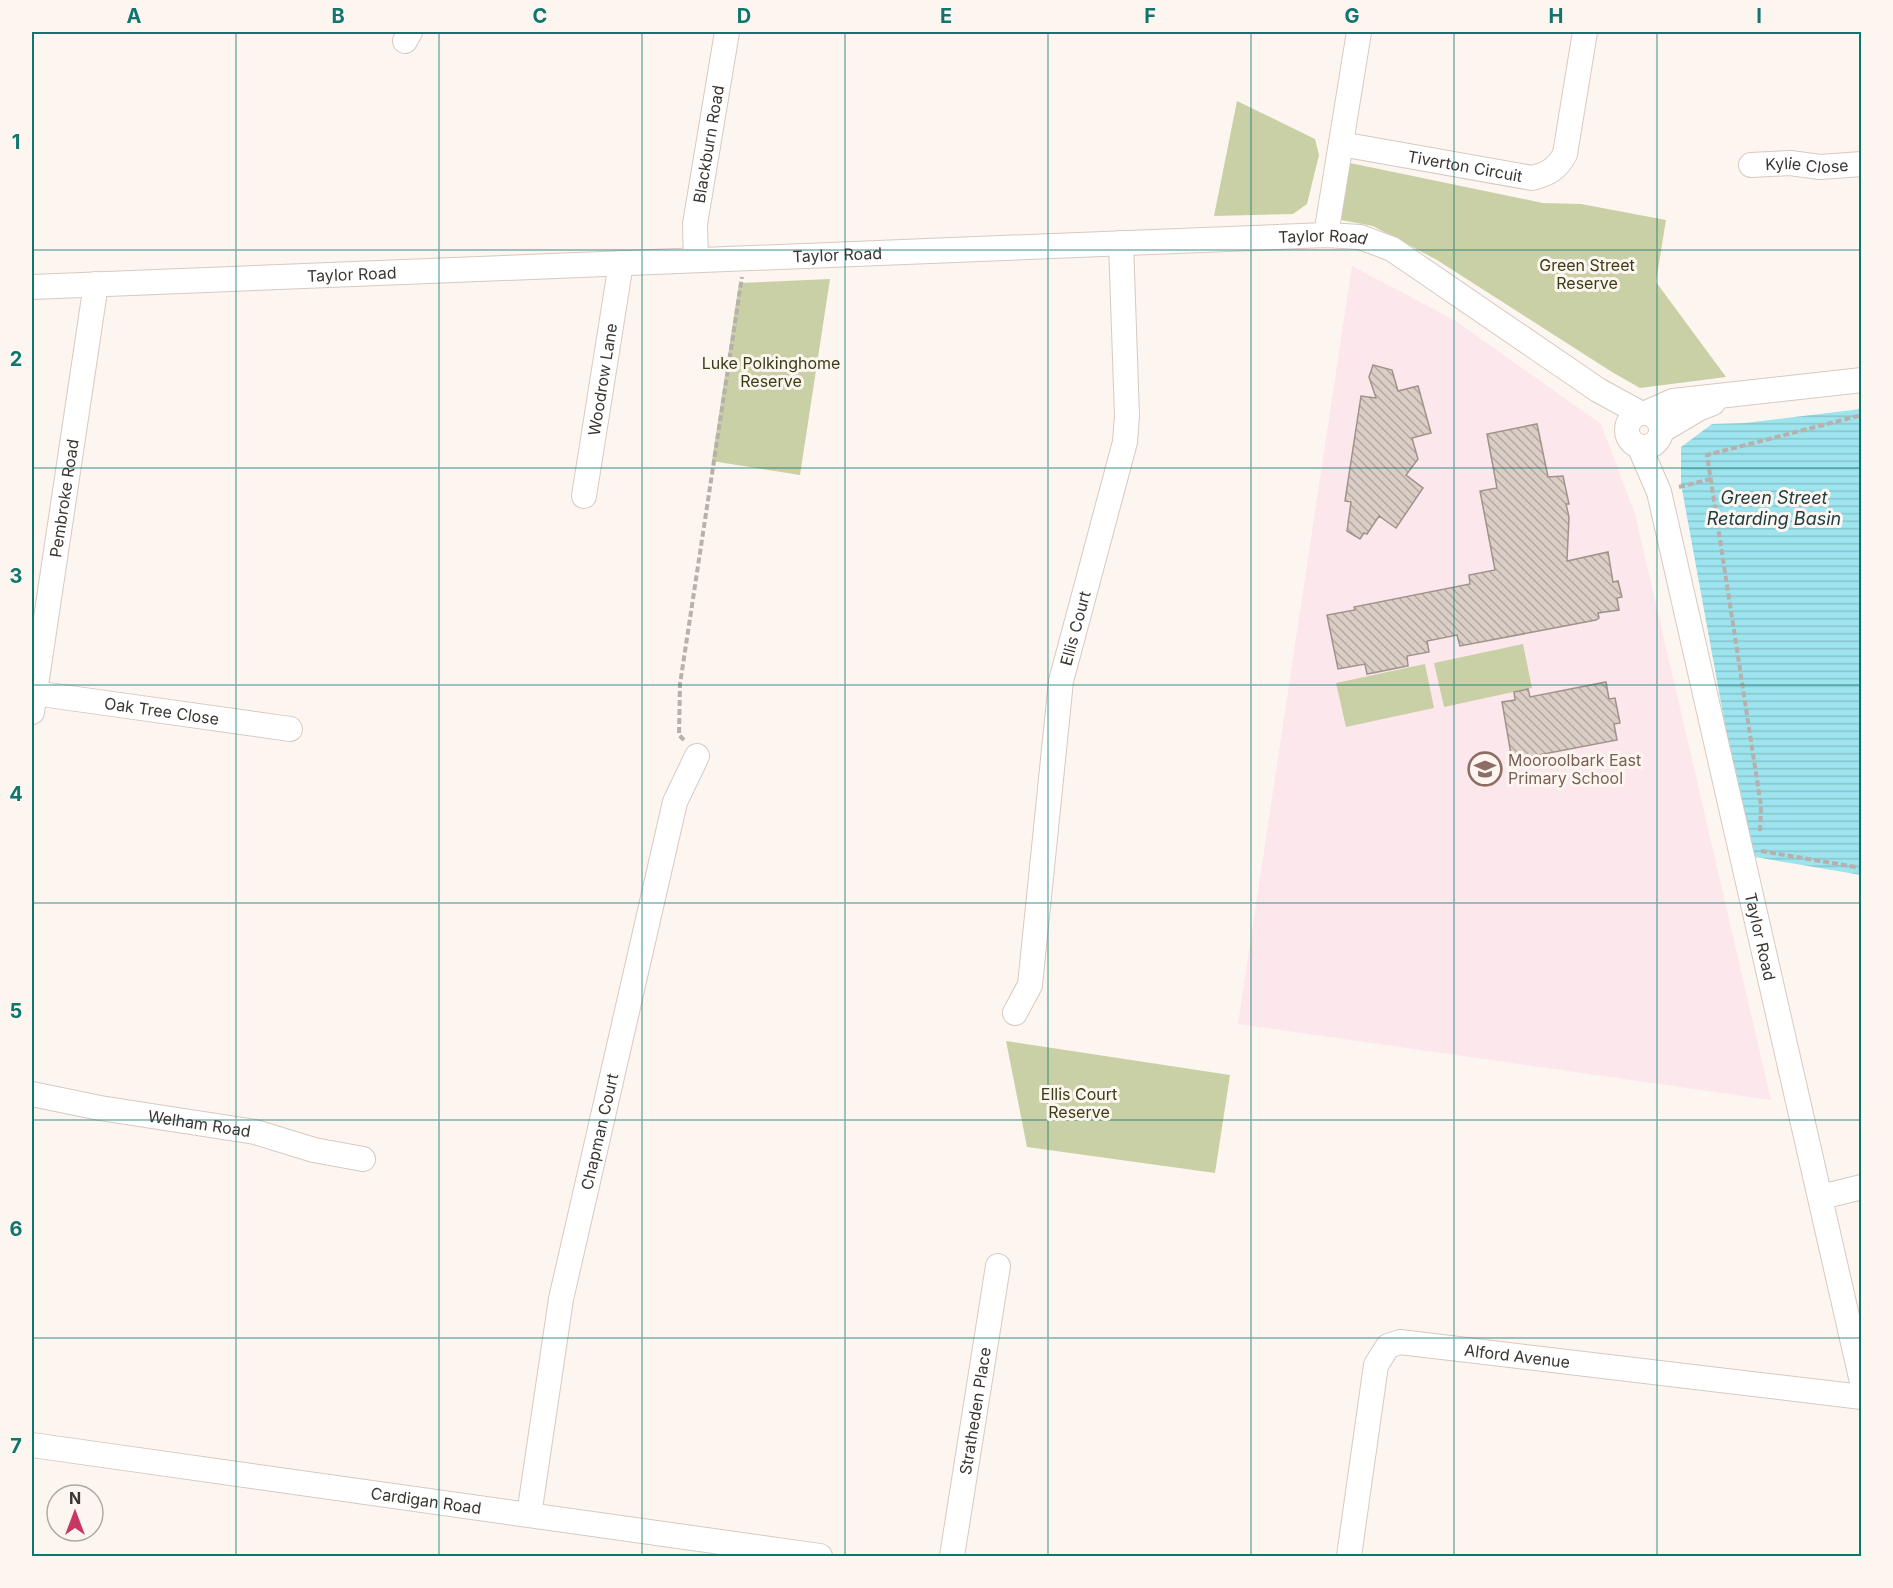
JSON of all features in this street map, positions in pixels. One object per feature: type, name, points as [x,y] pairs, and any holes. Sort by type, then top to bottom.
[{"type":"street","name":"Blackburn Road","points":[[696,259],[695,224],[727,32]]},
{"type":"street","points":[[1326,235],[1359,32]]},
{"type":"street","name":"Tiverton Circuit","points":[[1341,144],[1532,178],[1546,174],[1559,165],[1565,154],[1585,32]]},
{"type":"street","name":"Kylie Close","points":[[1751,165],[1790,163],[1820,167],[1862,164]]},
{"type":"street","name":"Taylor Road","points":[[32,287],[1326,235],[1360,237],[1392,249],[1598,390],[1646,429],[1664,490],[1738,832],[1747,884],[1862,1382]]},
{"type":"street","name":"Ellis Court","points":[[1015,1013],[1030,985],[1061,681],[1125,442],[1127,416],[1121,243]]},
{"type":"street","name":"Woodrow Lane","points":[[584,496],[621,262]]},
{"type":"street","name":"Pembroke Road","points":[[33,703],[96,284]]},
{"type":"street","points":[[1646,429],[1744,394],[1862,380]]},
{"type":"street","name":"Oak Tree Close","points":[[33,703],[290,729]]},
{"type":"street","name":"Chapman Court","points":[[529,1515],[561,1299],[675,802],[697,756]]},
{"type":"street","name":"Welham Road","points":[[32,1094],[100,1108],[255,1132],[314,1150],[363,1159]]},
{"type":"street","points":[[1821,1197],[1862,1187]]},
{"type":"street","name":"Stratheden Place","points":[[952,1557],[998,1266]]},
{"type":"street","name":"Alford Avenue","points":[[1348,1557],[1376,1365],[1388,1346],[1400,1341],[1862,1397]]},
{"type":"street","name":"Cardigan Road","points":[[32,1445],[820,1557]]},
{"type":"path","points":[[697,756],[679,735],[680,684],[742,276]]},
{"type":"path","points":[[1759,840],[1761,806],[1707,455],[1862,415]]},
{"type":"path","points":[[1664,490],[1711,479]]},
{"type":"path","points":[[1758,851],[1862,868]]},
{"type":"shaded area","name":"Mooroolbark East Primary School","points":[[1352,266],[1456,321],[1601,424],[1635,514],[1771,1100],[1238,1024]]},
{"type":"green space","points":[[1237,101],[1315,139],[1319,155],[1307,204],[1293,214],[1214,216]]},
{"type":"green space","name":"Green Street Reserve","points":[[1350,163],[1543,203],[1581,204],[1666,220],[1656,282],[1726,377],[1640,388],[1437,260],[1373,226],[1341,220]]},
{"type":"green space","name":"Luke Polkinghome Reserve","points":[[830,279],[800,475],[712,461],[739,283]]},
{"type":"green space","points":[[1523,644],[1532,688],[1444,707],[1434,663]]},
{"type":"green space","points":[[1425,664],[1434,708],[1346,727],[1336,683]]},
{"type":"green space","name":"Ellis Court Reserve","points":[[1006,1041],[1230,1075],[1215,1173],[1027,1147]]},
{"type":"water","name":"Green Street Retarding Basin","points":[[1861,409],[1861,875],[1749,856],[1681,484],[1681,447],[1712,424],[1745,423]]},
{"type":"building","points":[[1373,365],[1392,370],[1398,391],[1418,386],[1431,433],[1412,438],[1418,459],[1406,475],[1423,488],[1396,528],[1379,516],[1367,534],[1364,533],[1360,539],[1347,531],[1351,502],[1345,501],[1361,396],[1376,398],[1369,377]]},
{"type":"building","points":[[1537,424],[1548,477],[1563,476],[1569,504],[1566,504],[1569,517],[1567,561],[1608,552],[1613,582],[1618,581],[1622,597],[1617,598],[1619,610],[1598,613],[1599,618],[1596,620],[1460,646],[1457,635],[1427,641],[1429,652],[1407,656],[1408,666],[1367,674],[1365,664],[1338,669],[1327,615],[1355,610],[1354,607],[1470,584],[1469,575],[1495,570],[1480,491],[1497,488],[1487,434]]},
{"type":"building","points":[[1606,682],[1609,699],[1615,698],[1620,723],[1614,724],[1617,740],[1512,760],[1502,702],[1515,700],[1514,692],[1528,689],[1530,697]]},
{"type":"place","name":"Mooroolbark East Primary School","points":[[1485,769]]}]
